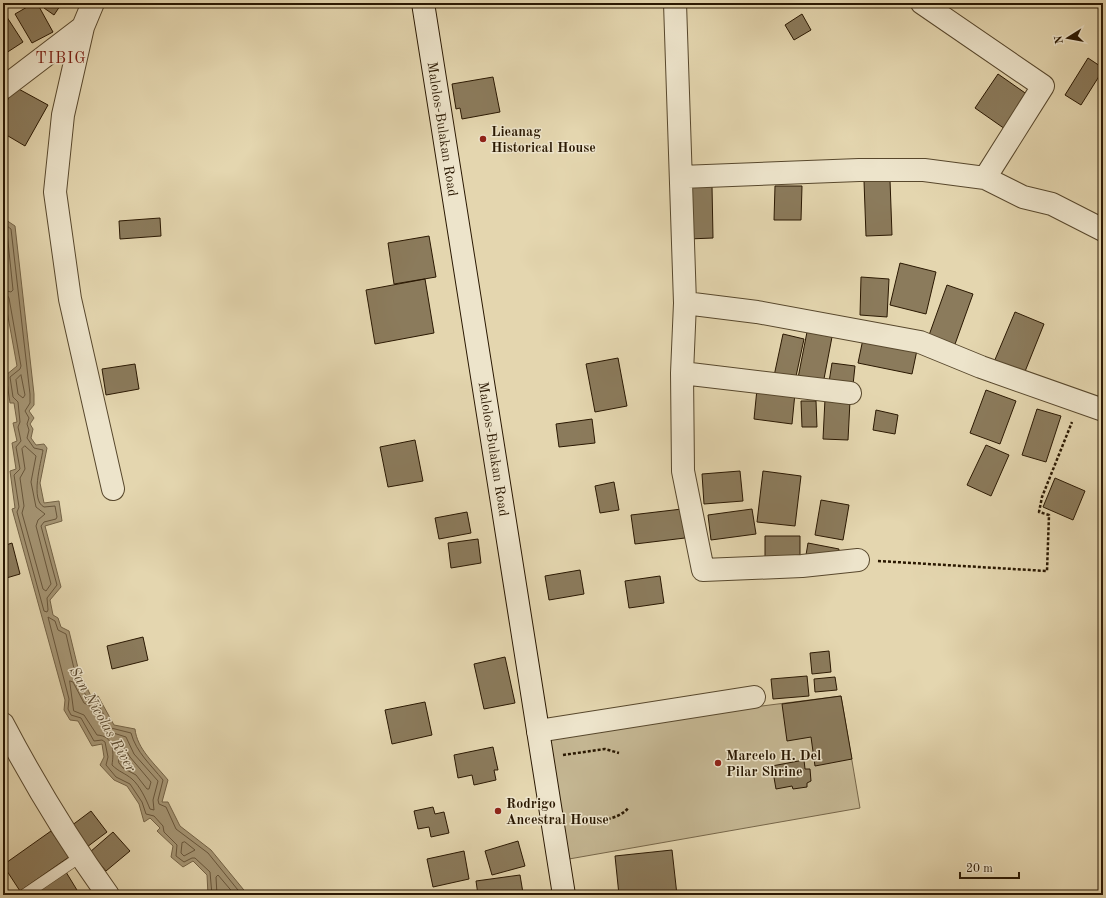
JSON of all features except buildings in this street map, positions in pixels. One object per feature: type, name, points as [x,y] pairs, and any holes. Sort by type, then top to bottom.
[{"type":"street","points":[[93,3],[83,27],[62,115],[55,192],[70,299],[113,489]]},
{"type":"street","name":"Malolos-Bulakan Road","points":[[423,3],[564,895]]},
{"type":"street","points":[[674,3],[686,303],[682,373],[683,471],[702,570],[802,566],[858,560]]},
{"type":"street","points":[[922,3],[1043,86],[986,178]]},
{"type":"street","points":[[3,88],[83,27]]},
{"type":"street","points":[[681,177],[859,170],[924,170],[986,178],[1023,197],[1052,204],[1103,230]]},
{"type":"street","points":[[686,303],[756,312],[920,342],[981,367],[1103,410]]},
{"type":"street","points":[[682,373],[850,393]]},
{"type":"street","points":[[538,731],[754,697]]},
{"type":"street","points":[[3,724],[22,760],[80,857],[108,895]]},
{"type":"lane","points":[[24,895],[80,857]]},
{"type":"path","points":[[858,560],[1046,571],[1049,515],[1039,512],[1042,497],[1080,401]]},
{"type":"path","points":[[542,758],[606,749],[619,753]]},
{"type":"path","points":[[553,828],[617,816],[625,813],[630,807]]},
{"type":"shaded area","points":[[841,696],[860,808],[569,859],[549,733]]},
{"type":"water","name":"San Nicolas River","points":[[3,218],[15,226],[34,394],[34,405],[29,411],[34,418],[30,424],[33,429],[31,438],[36,445],[44,444],[47,448],[40,483],[44,503],[59,501],[62,521],[45,526],[61,587],[50,600],[53,615],[58,618],[61,627],[69,631],[79,672],[92,698],[98,696],[114,725],[135,729],[136,736],[143,750],[168,780],[162,802],[168,802],[180,826],[211,850],[248,895],[208,895],[207,875],[193,861],[183,867],[171,857],[173,846],[157,831],[160,828],[150,818],[144,822],[139,804],[127,786],[114,780],[100,765],[104,757],[102,744],[92,746],[78,721],[70,720],[64,710],[65,700],[12,509],[15,508],[10,471],[16,469],[12,443],[17,441],[13,423],[17,422],[14,403],[10,403],[6,375],[17,366],[3,289]]},
{"type":"place","name":"Lieanag Historical House","points":[[483,139]]},
{"type":"place","name":"Marcelo H. Del Pilar Shrine","points":[[718,763]]},
{"type":"place","name":"Rodrigo Ancestral House","points":[[498,811]]},
{"type":"district","name":"TIBIG","points":[[61,57]]}]
